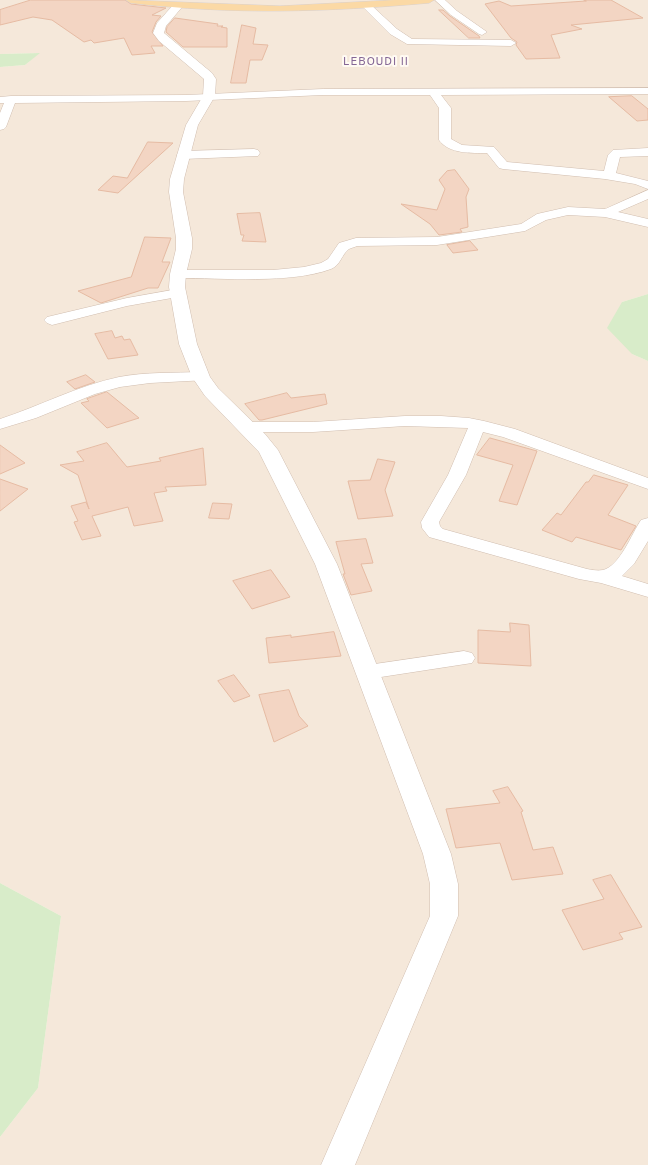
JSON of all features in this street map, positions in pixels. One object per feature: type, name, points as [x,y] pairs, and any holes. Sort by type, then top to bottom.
[{"type":"main road","points":[[131,0],[178,6],[231,10],[367,6],[429,0]]},
{"type":"street","points":[[440,0],[454,13],[482,32]]},
{"type":"street","points":[[178,6],[161,25],[158,33],[163,39],[208,75],[210,79],[209,96],[192,125],[177,179],[176,192],[184,238],[184,249],[178,284],[188,344],[201,377],[211,392],[248,427],[268,450],[326,564],[437,854],[444,884],[444,916],[338,1165]]},
{"type":"street","points":[[367,6],[397,34],[407,41],[511,43]]},
{"type":"street","points":[[0,127],[6,99],[186,98],[323,92],[648,91]]},
{"type":"street","points":[[433,92],[445,108],[445,140],[457,148],[490,150],[503,165],[605,175],[638,181],[648,185]]},
{"type":"street","points":[[605,175],[609,174],[614,164],[614,155],[617,153],[648,152]]},
{"type":"street","points":[[183,155],[254,153]]},
{"type":"street","points":[[608,213],[648,194]]},
{"type":"street","points":[[52,320],[127,302],[178,284],[304,271],[326,266],[337,257],[344,246],[356,242],[437,241],[525,227],[542,217],[568,211],[608,213],[611,215],[648,223]]},
{"type":"street","points":[[0,424],[118,382],[157,378],[201,377]]},
{"type":"street","points":[[248,427],[313,428],[434,421],[478,425],[546,445],[648,484]]},
{"type":"street","points":[[478,425],[457,475],[430,522],[430,528],[436,533],[586,575],[601,576],[610,575],[621,568],[648,524]]},
{"type":"street","points":[[601,576],[648,591]]},
{"type":"street","points":[[368,672],[464,658]]},
{"type":"shaded area","points":[[0,0],[648,0],[648,294],[622,302],[632,354],[648,361],[648,1165],[0,1165],[0,1137],[38,1088],[61,916],[0,883],[0,67],[25,65],[39,53],[0,54]]},
{"type":"green space","points":[[40,53],[25,65],[0,67],[0,54]]},
{"type":"green space","points":[[648,294],[648,361],[632,354],[607,328],[622,302]]},
{"type":"green space","points":[[0,883],[61,916],[38,1088],[0,1137]]},
{"type":"building","points":[[31,0],[125,0],[131,4],[166,8],[152,15],[161,16],[156,22],[152,32],[163,46],[151,46],[155,53],[132,55],[124,38],[94,43],[91,40],[84,42],[52,20],[33,17],[0,25],[0,10]]},
{"type":"building","points":[[584,0],[611,0],[643,18],[571,25],[582,29],[551,35],[560,58],[526,59],[516,45],[517,42],[511,38],[485,4],[499,1],[511,6],[586,1]]},
{"type":"building","points":[[439,10],[443,10],[480,38],[469,38]]},
{"type":"building","points":[[175,18],[218,24],[217,26],[227,28],[227,47],[183,47],[166,32],[167,27]]},
{"type":"building","points":[[242,25],[256,28],[253,44],[268,45],[262,60],[250,60],[246,83],[231,83]]},
{"type":"building","points":[[632,96],[648,109],[648,120],[637,121],[609,97]]},
{"type":"building","points":[[148,142],[173,143],[118,193],[98,190],[113,176],[127,178]]},
{"type":"building","points":[[455,170],[469,189],[466,197],[468,227],[460,229],[462,232],[439,235],[430,224],[401,204],[437,210],[445,189],[439,180],[447,171]]},
{"type":"building","points":[[260,213],[266,242],[242,241],[244,235],[241,235],[237,214]]},
{"type":"building","points":[[145,237],[171,238],[162,262],[170,262],[158,288],[148,288],[101,303],[78,291],[131,277]]},
{"type":"building","points":[[470,241],[478,250],[453,253],[447,245]]},
{"type":"building","points":[[112,331],[115,338],[122,336],[124,340],[130,339],[138,355],[108,359],[95,334]]},
{"type":"building","points":[[86,375],[95,382],[75,389],[67,382]]},
{"type":"building","points":[[107,392],[139,418],[107,428],[81,403],[89,401],[87,399]]},
{"type":"building","points":[[287,393],[291,398],[325,394],[327,404],[259,420],[245,404]]},
{"type":"building","points":[[490,438],[537,451],[517,505],[499,501],[513,465],[477,455]]},
{"type":"building","points":[[107,443],[127,467],[161,461],[159,458],[203,448],[206,485],[165,487],[167,491],[154,493],[163,521],[134,526],[128,507],[92,516],[101,536],[82,540],[74,522],[78,521],[71,506],[86,502],[89,509],[78,475],[60,465],[84,461],[77,452]]},
{"type":"building","points":[[0,445],[25,463],[0,474]]},
{"type":"building","points":[[378,459],[395,462],[385,490],[393,516],[358,519],[348,481],[370,480]]},
{"type":"building","points":[[594,475],[628,485],[608,515],[636,526],[621,550],[576,537],[572,542],[542,530],[557,513],[561,515],[586,482],[588,482]]},
{"type":"building","points":[[0,479],[28,489],[0,511]]},
{"type":"building","points":[[213,503],[232,504],[229,519],[209,518]]},
{"type":"building","points":[[366,539],[373,563],[361,564],[372,591],[351,595],[343,574],[345,574],[336,542]]},
{"type":"building","points":[[271,570],[290,597],[252,609],[233,581]]},
{"type":"building","points":[[510,623],[529,625],[531,666],[478,663],[478,630],[510,632]]},
{"type":"building","points":[[334,632],[341,656],[269,663],[266,638],[291,635],[291,637]]},
{"type":"building","points":[[234,675],[250,696],[234,702],[218,681]]},
{"type":"building","points":[[289,690],[299,716],[308,726],[274,742],[259,695]]},
{"type":"building","points":[[508,787],[523,811],[521,812],[533,850],[553,847],[563,874],[512,880],[500,843],[456,848],[446,809],[500,803],[493,791]]},
{"type":"building","points":[[611,875],[642,927],[619,933],[623,939],[583,950],[562,910],[604,899],[593,880]]},
{"type":"district","name":"LEBOUDI II","points":[[376,62]]}]
